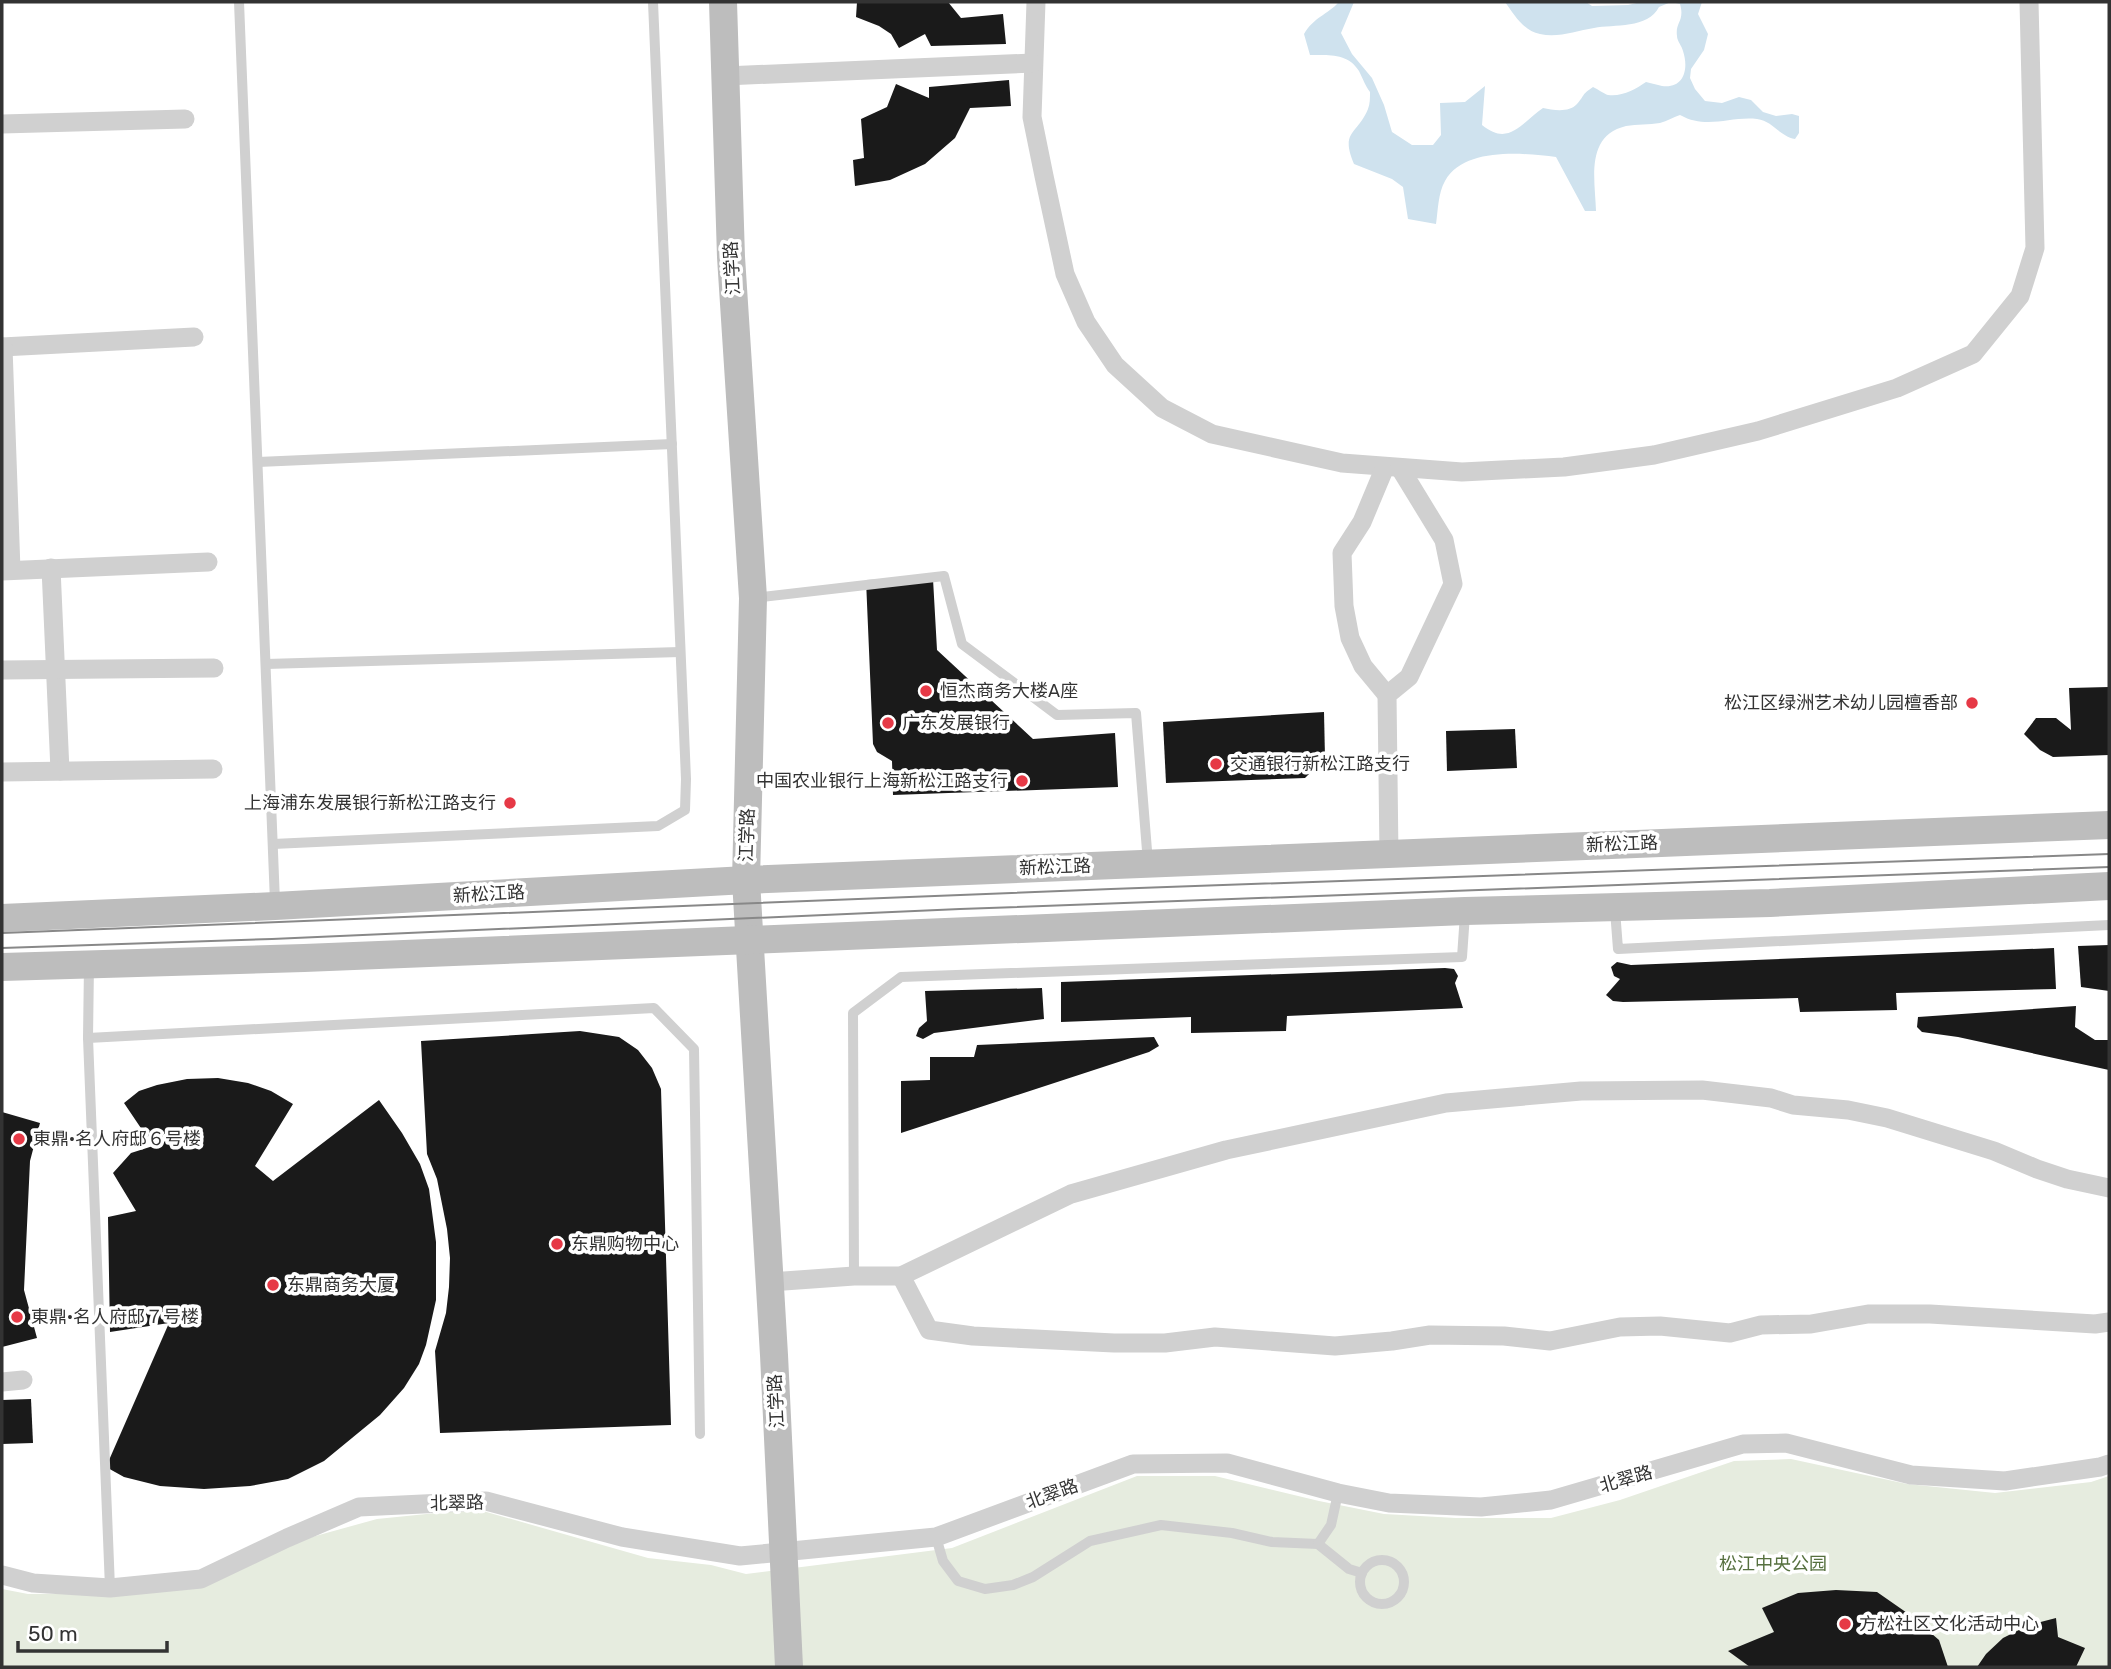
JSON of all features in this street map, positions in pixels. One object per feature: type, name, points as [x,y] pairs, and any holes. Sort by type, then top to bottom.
[{"type":"main road","name":"江学路","points":[[723,2],[731,257],[753,598],[746,880],[789,1667]]},
{"type":"main road","name":"新松江路","points":[[2,918],[746,880],[2109,825]]},
{"type":"main road","points":[[2,967],[318,958],[1465,911],[1770,903],[2109,886]]},
{"type":"street","points":[[1035,2],[1032,117],[1065,274],[1086,322],[1115,365],[1162,408],[1212,434],[1342,463],[1462,472],[1564,467],[1654,455],[1758,431],[1897,388],[1973,354],[2020,296],[2035,248],[2029,2]]},
{"type":"street","points":[[725,76],[1033,63]]},
{"type":"street","points":[[2,124],[185,119]]},
{"type":"street","points":[[194,337],[3,347],[7,570],[208,562]]},
{"type":"street","points":[[1387,695],[1409,677],[1453,584],[1444,540],[1393,468]]},
{"type":"street","points":[[1389,855],[1387,695],[1363,666],[1350,638],[1344,606],[1342,553],[1393,468]]},
{"type":"street","points":[[51,568],[61,771]]},
{"type":"street","points":[[2,670],[214,668]]},
{"type":"street","points":[[2,772],[213,769]]},
{"type":"street","points":[[770,1282],[854,1276],[901,1276],[1071,1194],[1226,1150],[1446,1103],[1581,1091],[1702,1090],[1771,1098],[1793,1105],[1848,1110],[1887,1118],[1981,1147],[2067,1179],[2109,1188]]},
{"type":"street","points":[[901,1276],[929,1330],[973,1336],[1114,1343],[1165,1343],[1215,1337],[1335,1346],[1430,1335],[1550,1340],[1620,1327],[1660,1326],[1731,1332],[1761,1325],[1811,1324],[1868,1314],[1930,1314],[2095,1324],[2109,1322]]},
{"type":"street","points":[[2,1382],[23,1380]]},
{"type":"street","name":"北翠路","points":[[2,1575],[33,1583],[110,1588],[201,1579],[359,1507],[485,1501],[622,1537],[740,1556],[936,1537],[1133,1464],[1227,1463],[1338,1493],[1389,1503],[1481,1507],[1551,1500],[1743,1444],[1786,1443],[1911,1475],[2005,1481],[2109,1464]]},
{"type":"lane","points":[[239,2],[275,906]]},
{"type":"lane","points":[[273,844],[658,826],[685,810],[653,2]]},
{"type":"lane","points":[[258,462],[671,444]]},
{"type":"lane","points":[[753,598],[944,576],[962,644],[1057,715],[1136,713],[1148,864]]},
{"type":"lane","points":[[266,664],[680,652]]},
{"type":"lane","points":[[1614,907],[1618,949],[2109,925]]},
{"type":"lane","points":[[854,1276],[853,1013],[901,978],[1462,957],[1465,911]]},
{"type":"lane","points":[[89,965],[88,1038],[110,1588]]},
{"type":"lane","points":[[88,1038],[654,1008],[694,1049],[700,1434]]},
{"type":"lane","points":[[1318,1544],[1331,1525],[1338,1493]]},
{"type":"lane","points":[[936,1537],[943,1561],[958,1581],[985,1589],[1013,1585],[1033,1577],[1090,1541],[1160,1525],[1232,1533],[1272,1542],[1318,1544],[1349,1569],[1362,1573]]},
{"type":"lane","points":[[1379,1560],[1393,1562],[1403,1573],[1405,1580],[1402,1594],[1391,1603],[1377,1604],[1370,1601],[1361,1590],[1362,1573],[1366,1567],[1379,1560]]},
{"type":"green space","name":"松江中央公园","points":[[1791,1459],[1907,1484],[1995,1493],[2091,1482],[2109,1476],[2109,1667],[2,1667],[2,1589],[28,1594],[151,1593],[301,1540],[377,1519],[476,1509],[648,1558],[711,1565],[746,1574],[952,1548],[1137,1476],[1215,1476],[1384,1514],[1456,1518],[1551,1518],[1620,1500],[1734,1461]]},
{"type":"water","points":[[1339,2],[1354,2],[1341,33],[1352,54],[1372,78],[1392,132],[1412,145],[1433,145],[1441,135],[1440,103],[1465,102],[1485,86],[1482,125],[1500,134],[1521,126],[1543,108],[1561,110],[1574,107],[1593,87],[1606,94],[1618,95],[1646,82],[1662,86],[1675,84],[1680,81],[1685,71],[1685,58],[1677,36],[1680,4],[1671,2],[1702,2],[1698,14],[1708,34],[1704,50],[1691,69],[1690,78],[1705,101],[1722,103],[1739,97],[1751,100],[1763,112],[1776,116],[1799,116],[1799,133],[1795,139],[1789,137],[1757,119],[1700,122],[1680,115],[1660,123],[1626,126],[1613,131],[1598,149],[1594,173],[1596,211],[1585,211],[1556,157],[1511,154],[1480,157],[1454,170],[1445,181],[1436,224],[1408,219],[1403,187],[1392,179],[1354,164],[1350,153],[1349,139],[1364,117],[1370,101],[1370,92],[1359,71],[1344,58],[1310,55],[1304,34]]},
{"type":"water","points":[[1505,2],[1586,2],[1592,6],[1671,2],[1659,7],[1654,14],[1639,22],[1554,35],[1540,34],[1529,29]]},
{"type":"building","points":[[857,2],[948,2],[961,18],[1003,14],[1006,44],[931,46],[925,34],[899,48],[891,34],[856,17]]},
{"type":"building","points":[[1009,80],[1011,106],[970,108],[955,138],[925,164],[890,180],[855,186],[853,160],[864,158],[861,119],[887,107],[896,84],[929,98],[929,87]]},
{"type":"building","name":"恒杰商务大楼A座","points":[[933,579],[937,650],[1033,739],[1115,733],[1118,787],[893,795],[892,761],[877,752],[873,744],[866,580]]},
{"type":"building","points":[[2109,687],[2109,755],[2053,757],[2040,750],[2024,734],[2036,718],[2056,718],[2071,730],[2069,688]]},
{"type":"building","points":[[1324,712],[1325,758],[1305,778],[1166,783],[1163,722]]},
{"type":"building","points":[[1515,729],[1517,768],[1447,771],[1446,731]]},
{"type":"building","points":[[2109,945],[2109,991],[2081,987],[2078,946]]},
{"type":"building","points":[[2054,948],[2056,989],[1896,993],[1897,1010],[1800,1012],[1798,998],[1623,1002],[1613,1001],[1606,995],[1620,979],[1614,976],[1611,967],[1617,962],[1631,965]]},
{"type":"building","points":[[1454,969],[1458,976],[1455,983],[1463,1008],[1287,1016],[1286,1031],[1191,1033],[1191,1017],[1061,1022],[1061,982]]},
{"type":"building","points":[[1042,988],[1044,1019],[934,1033],[923,1039],[916,1036],[919,1028],[927,1021],[925,991]]},
{"type":"building","points":[[2076,1006],[2075,1027],[2095,1040],[2109,1040],[2109,1070],[1958,1037],[1922,1032],[1917,1027],[1918,1017]]},
{"type":"building","name":"东鼎购物中心","points":[[580,1031],[619,1037],[638,1050],[652,1068],[661,1089],[671,1425],[440,1433],[435,1351],[446,1313],[450,1258],[437,1179],[427,1154],[421,1041]]},
{"type":"building","points":[[1154,1037],[1159,1046],[1149,1052],[901,1133],[901,1081],[930,1080],[930,1057],[974,1057],[977,1045]]},
{"type":"building","name":"东鼎商务大厦","points":[[218,1078],[248,1083],[271,1091],[293,1104],[255,1166],[273,1181],[379,1100],[420,1164],[429,1189],[436,1242],[436,1300],[426,1345],[419,1364],[404,1388],[380,1415],[324,1461],[288,1479],[250,1486],[204,1489],[160,1486],[124,1477],[106,1467],[169,1323],[110,1332],[108,1217],[136,1211],[113,1173],[131,1153],[153,1146],[124,1103],[139,1091],[157,1085],[187,1079]]},
{"type":"building","points":[[2,1112],[40,1123],[30,1161],[24,1290],[37,1338],[2,1347]]},
{"type":"building","points":[[31,1399],[33,1443],[2,1444],[2,1400]]},
{"type":"building","name":"方松社区文化活动中心","points":[[1836,1590],[1877,1592],[1939,1640],[1948,1667],[1750,1667],[1728,1651],[1774,1632],[1762,1608],[1798,1593]]},
{"type":"building","points":[[2056,1618],[2058,1637],[2085,1648],[2076,1667],[1977,1667],[2003,1638],[2029,1625]]},
{"type":"tram line","points":[[2,933],[1111,889],[2109,854]]},
{"type":"tram line","points":[[2,948],[960,909],[2109,867]]},
{"type":"place","name":"恒杰商务大楼A座","points":[[926,691]]},
{"type":"place","name":"松江区绿洲艺术幼儿园檀香部","points":[[1972,703]]},
{"type":"place","name":"广东发展银行","points":[[888,723]]},
{"type":"place","name":"交通银行新松江路支行","points":[[1216,764]]},
{"type":"place","name":"中国农业银行上海新松江路支行","points":[[1022,781]]},
{"type":"place","name":"上海浦东发展银行新松江路支行","points":[[510,803]]},
{"type":"place","name":"東鼎·名人府邸６号楼","points":[[19,1139]]},
{"type":"place","name":"东鼎购物中心","points":[[557,1244]]},
{"type":"place","name":"东鼎商务大厦","points":[[273,1285]]},
{"type":"place","name":"東鼎·名人府邸７号楼","points":[[17,1317]]},
{"type":"place","name":"方松社区文化活动中心","points":[[1845,1624]]}]
